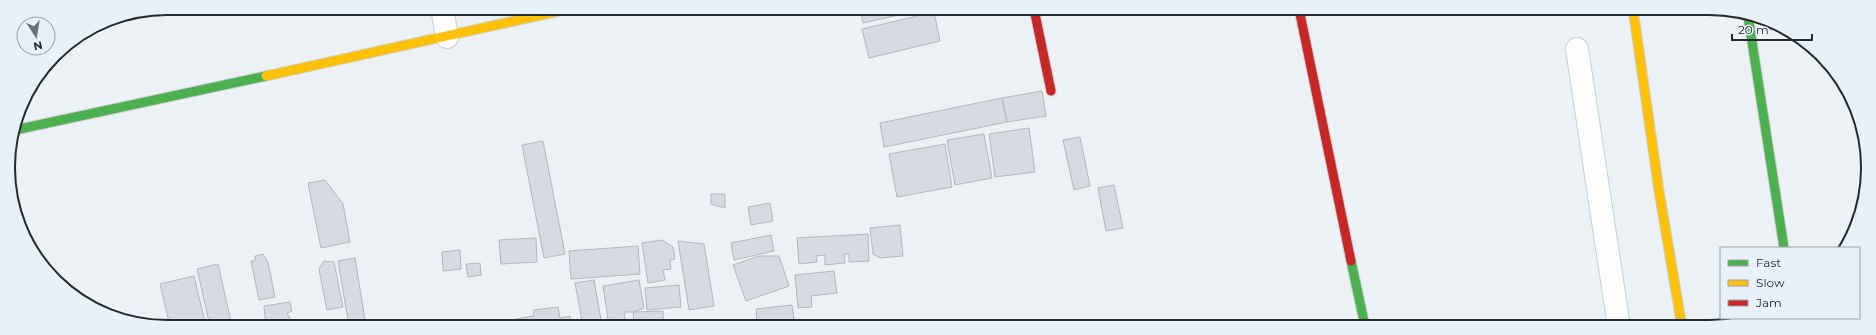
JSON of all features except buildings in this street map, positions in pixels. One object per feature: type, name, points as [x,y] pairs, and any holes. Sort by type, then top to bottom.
[{"type":"street","points":[[443,15],[447,37]]},
{"type":"street","points":[[20,129],[543,15]]},
{"type":"street","points":[[1035,15],[1051,91]]},
{"type":"street","points":[[1301,15],[1364,320]]},
{"type":"street","points":[[1634,15],[1659,191],[1681,320]]},
{"type":"street","points":[[1749,20],[1784,247]]},
{"type":"street","points":[[1577,49],[1618,320]]},
{"type":"traffic: fast","points":[[1749,20],[1784,247]]},
{"type":"traffic: fast","points":[[20,129],[266,76]]},
{"type":"traffic: fast","points":[[1351,261],[1364,320]]},
{"type":"traffic: slow","points":[[266,76],[541,15]]},
{"type":"traffic: slow","points":[[1634,15],[1659,191],[1681,320]]},
{"type":"traffic: jam","points":[[1035,15],[1051,91]]},
{"type":"traffic: jam","points":[[1300,15],[1351,261]]}]
